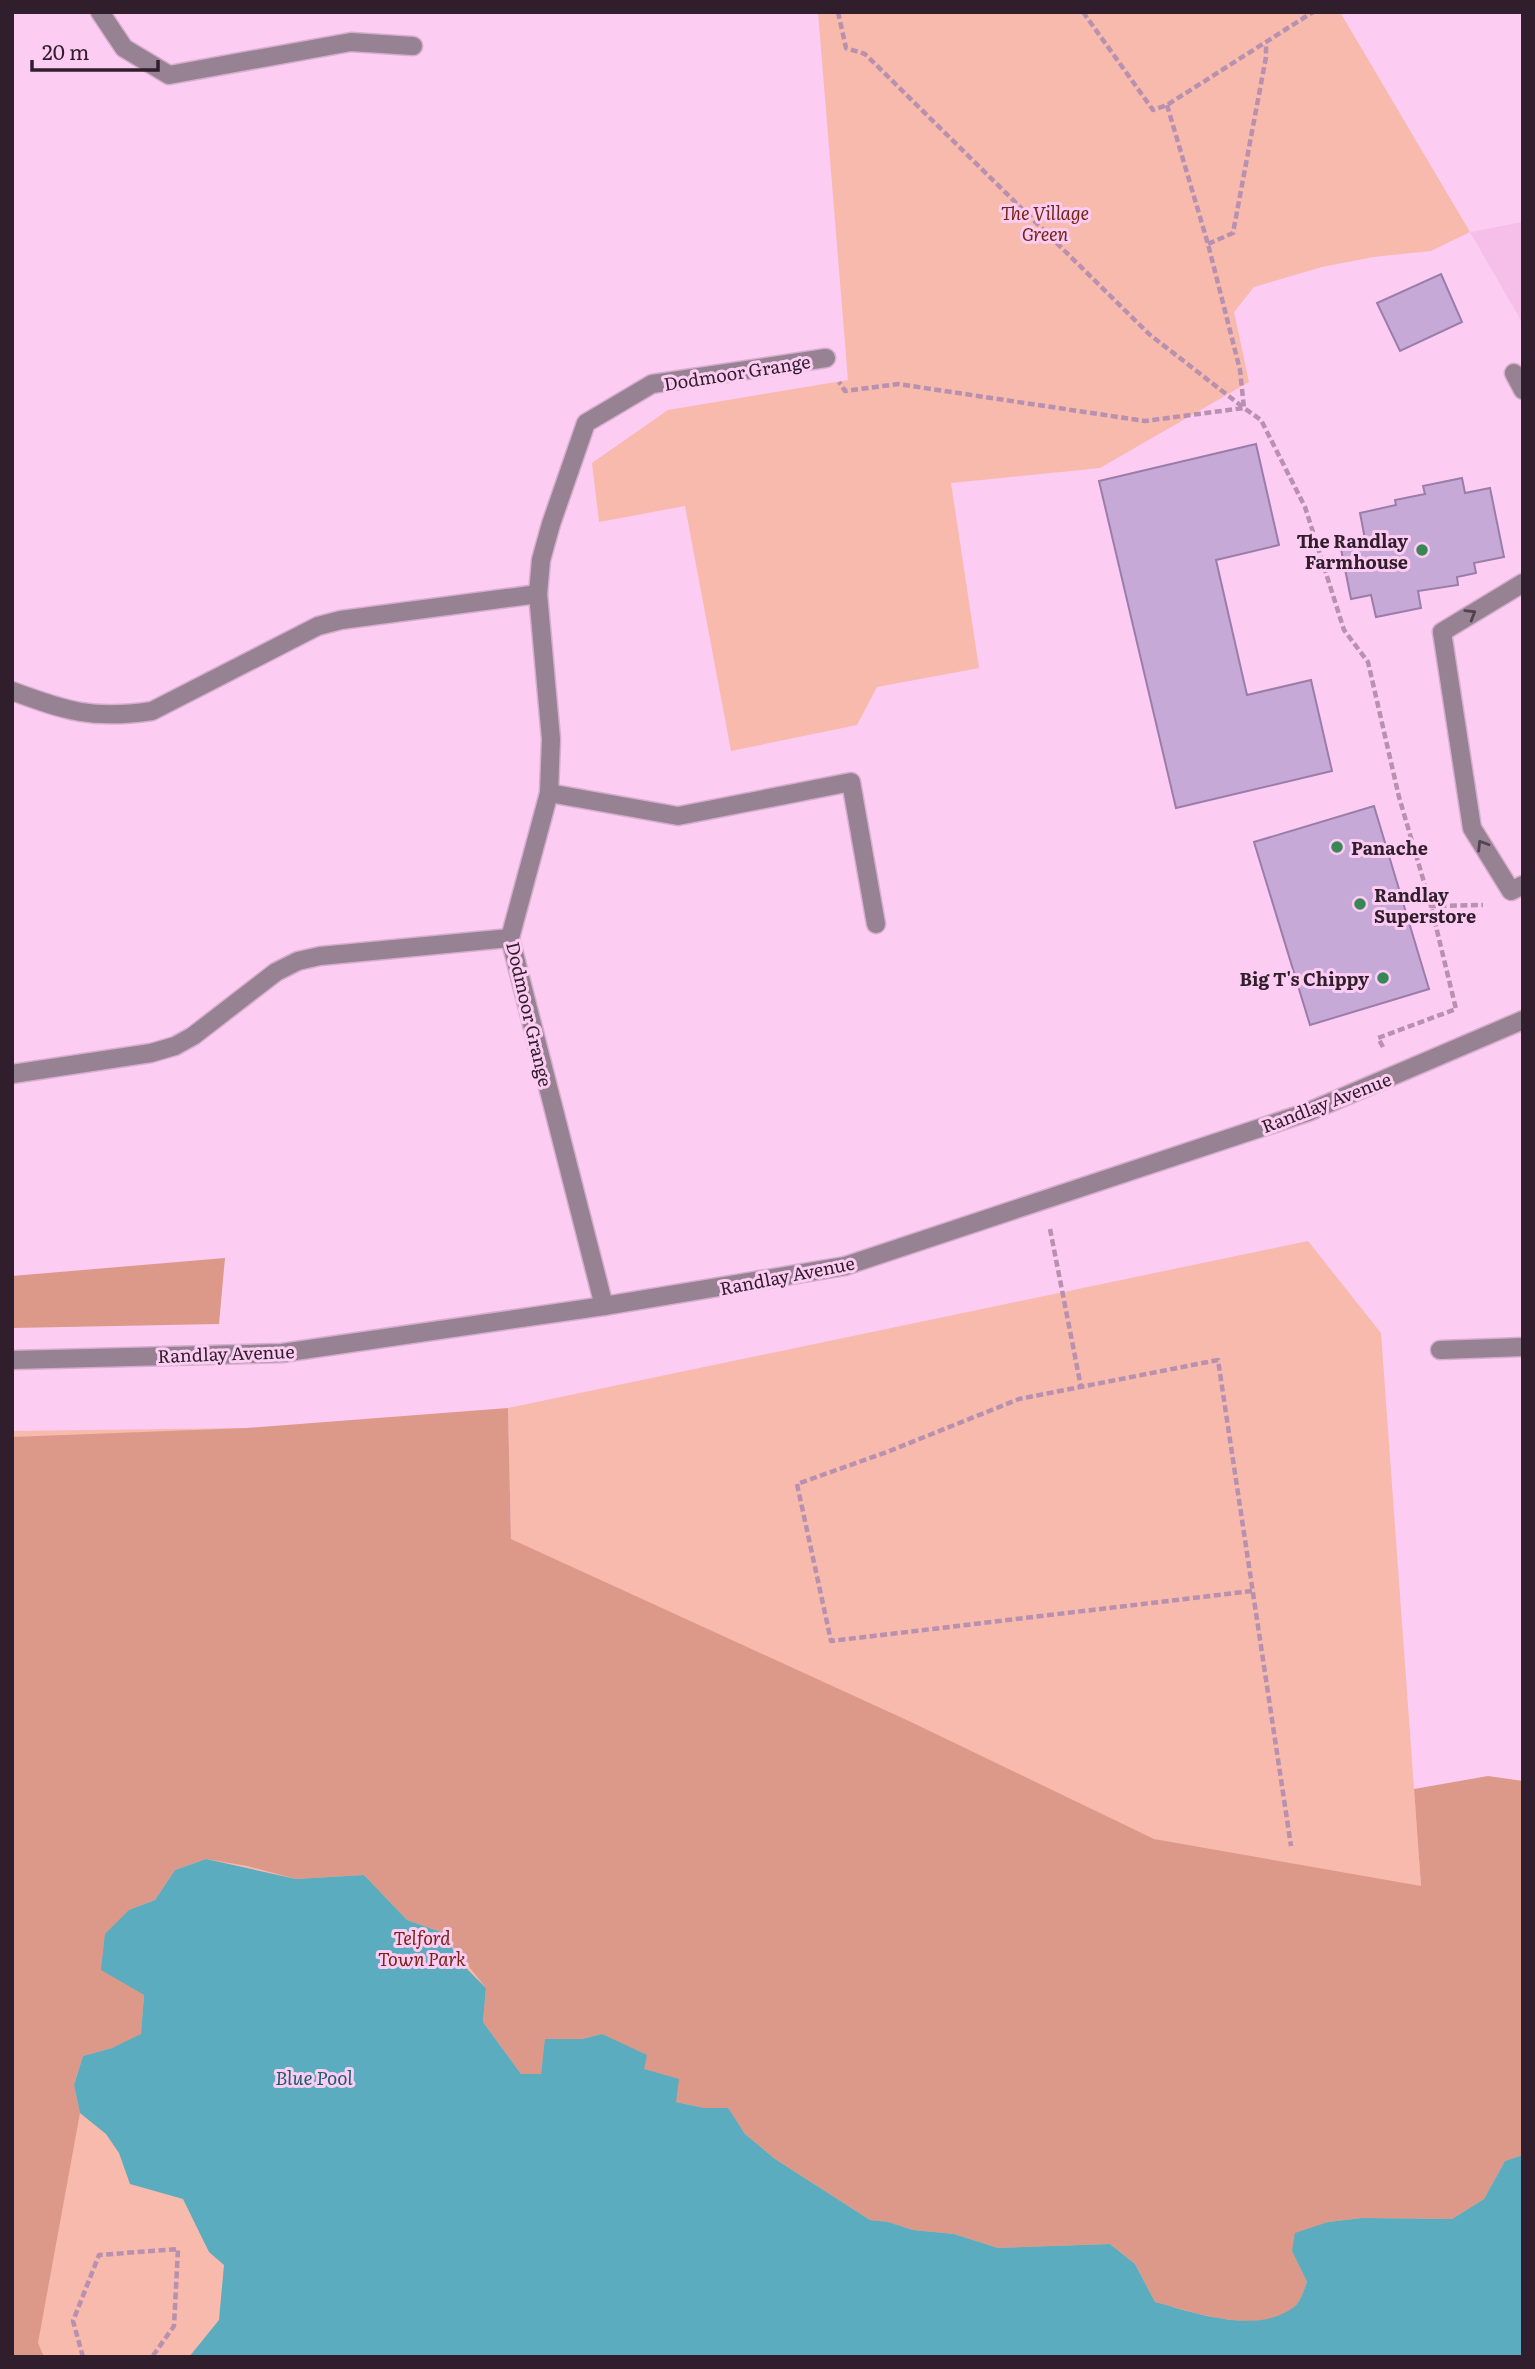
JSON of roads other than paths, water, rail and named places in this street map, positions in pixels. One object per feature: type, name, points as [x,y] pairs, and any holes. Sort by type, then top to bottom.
[{"type":"street","points":[[100,12],[124,48],[169,75],[351,42],[413,46]]},
{"type":"street","name":"Dodmoor Grange","points":[[604,1306],[510,939],[549,793],[551,739],[538,594],[541,560],[586,423],[652,384],[825,358]]},
{"type":"street","points":[[1514,373],[1523,390]]},
{"type":"street","points":[[1517,888],[1472,828],[1442,632],[1523,583]]},
{"type":"street","points":[[12,691],[66,710],[98,715],[152,711],[318,626],[341,620],[538,594]]},
{"type":"street","points":[[549,793],[678,816],[851,782],[876,924]]},
{"type":"street","points":[[12,1074],[151,1053],[175,1046],[193,1036],[276,972],[298,961],[320,956],[510,939]]},
{"type":"street","name":"Randlay Avenue","points":[[12,1360],[282,1353],[604,1306],[845,1266],[1308,1112],[1523,1020]]},
{"type":"street","points":[[1440,1350],[1523,1347]]},
{"type":"water","name":"Blue Pool","points":[[206,1859],[296,1879],[364,1875],[407,1920],[441,1932],[467,1969],[486,1988],[483,2022],[521,2074],[541,2074],[545,2039],[582,2039],[602,2034],[647,2055],[644,2069],[679,2079],[676,2102],[704,2108],[728,2108],[745,2134],[775,2159],[870,2220],[888,2222],[913,2230],[954,2234],[998,2248],[1110,2244],[1135,2264],[1155,2302],[1208,2316],[1245,2321],[1263,2320],[1280,2315],[1295,2306],[1307,2282],[1292,2251],[1295,2233],[1328,2222],[1362,2218],[1452,2219],[1484,2199],[1505,2161],[1523,2155],[1523,2357],[189,2357],[219,2320],[224,2265],[209,2252],[183,2199],[130,2184],[119,2153],[106,2134],[80,2113],[74,2085],[83,2056],[112,2048],[141,2034],[144,1995],[101,1970],[105,1934],[129,1910],[155,1900],[175,1870]]},
{"type":"place","name":"The Randlay Farmhouse","points":[[1422,550]]},
{"type":"place","name":"Panache","points":[[1337,847]]},
{"type":"place","name":"Randlay Superstore","points":[[1360,904]]},
{"type":"place","name":"Big T's Chippy","points":[[1383,978]]},
{"type":"park label","name":"The Village Green","points":[[1045,222]]},
{"type":"park label","name":"Telford Town Park","points":[[422,1947]]}]
